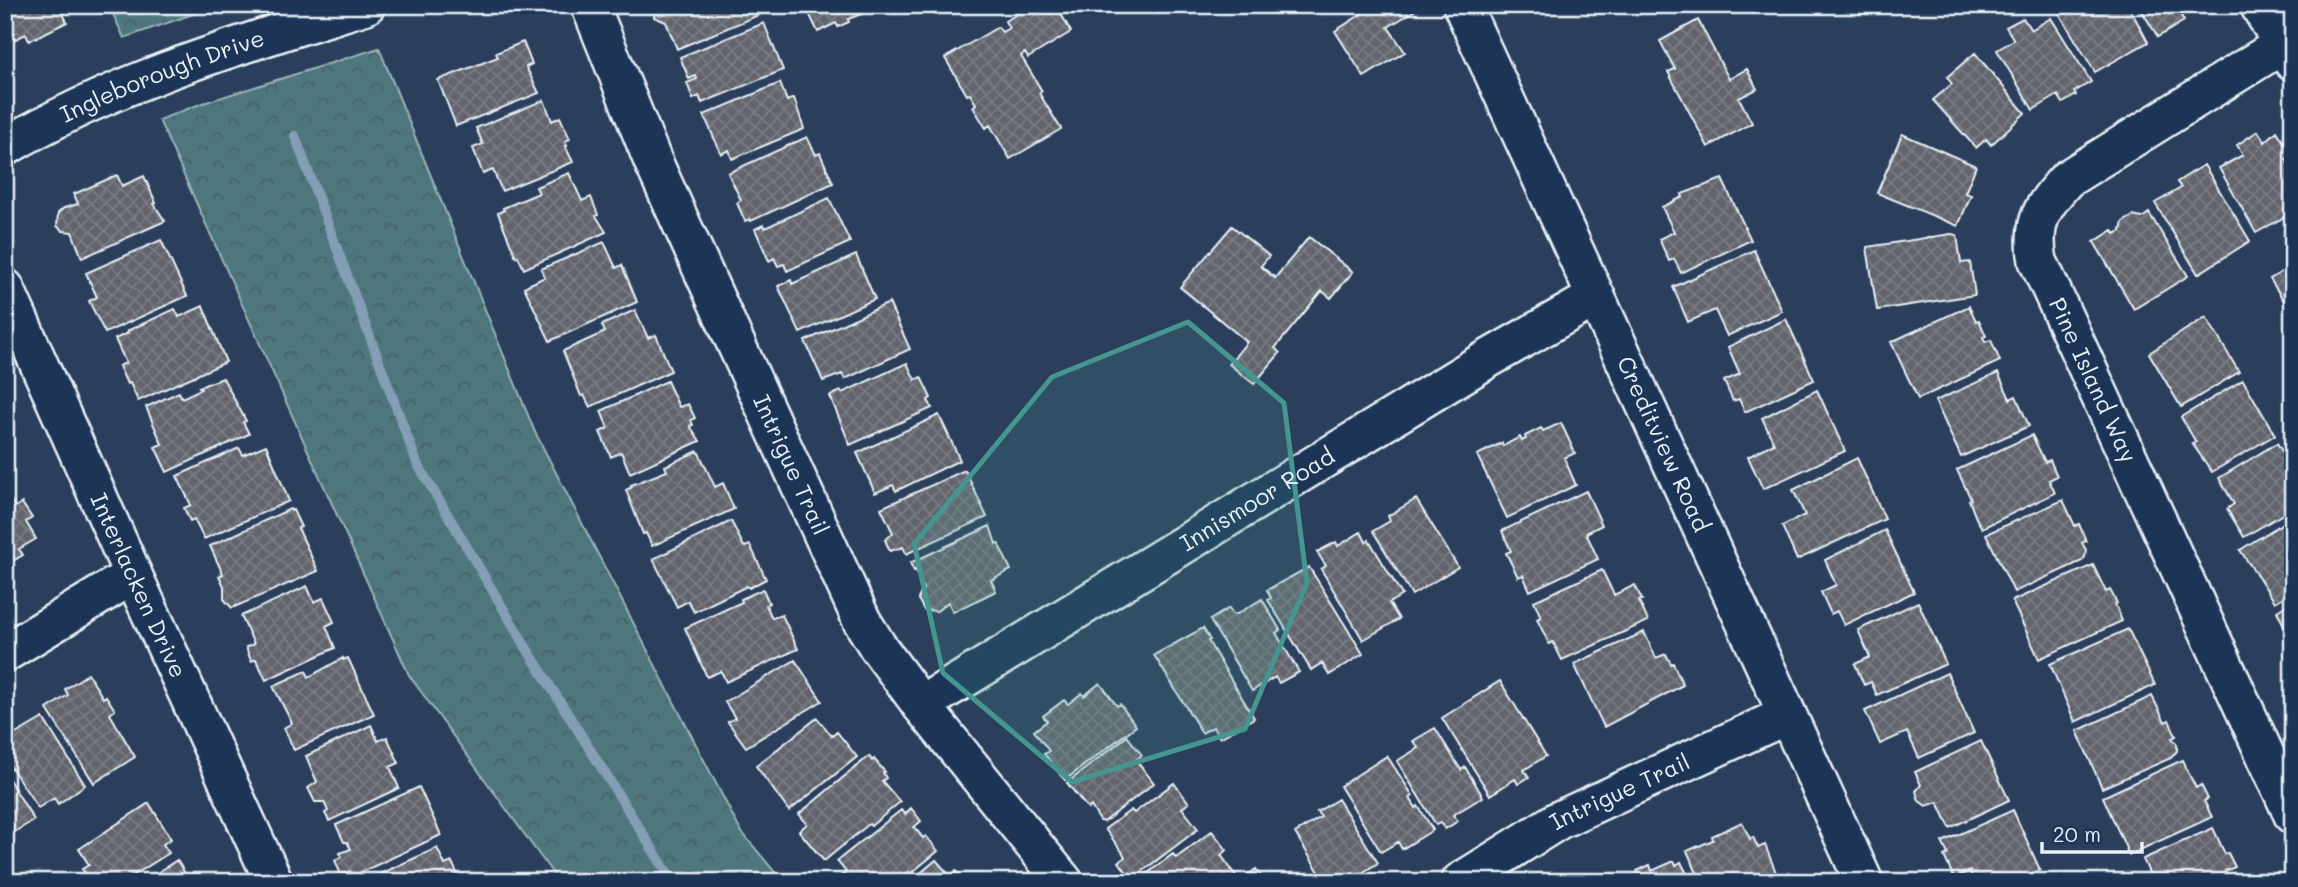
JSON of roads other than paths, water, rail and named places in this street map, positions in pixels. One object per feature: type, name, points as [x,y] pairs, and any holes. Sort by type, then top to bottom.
[{"type":"street","name":"Ingleborough Drive","points":[[5,147],[108,94],[190,61],[366,5]]},
{"type":"street","name":"Intrigue Trail","points":[[590,5],[652,159],[862,621],[921,705],[1064,882]]},
{"type":"street","name":"Creditview Road","points":[[1462,5],[1864,882]]},
{"type":"street","points":[[2259,5],[2288,53]]},
{"type":"street","name":"Pine Island Way","points":[[2288,53],[2067,179],[2051,196],[2038,218],[2035,245],[2041,268],[2293,815]]},
{"type":"street","name":"Interlacken Drive","points":[[5,288],[274,882]]},
{"type":"street","name":"Innismoor Road","points":[[921,705],[1462,375],[1595,297]]},
{"type":"street","points":[[5,653],[133,575]]},
{"type":"street","name":"Intrigue Trail","points":[[1460,882],[1559,820],[1787,715]]},
{"type":"waterway","points":[[295,136],[417,463],[529,652],[673,882]]}]
